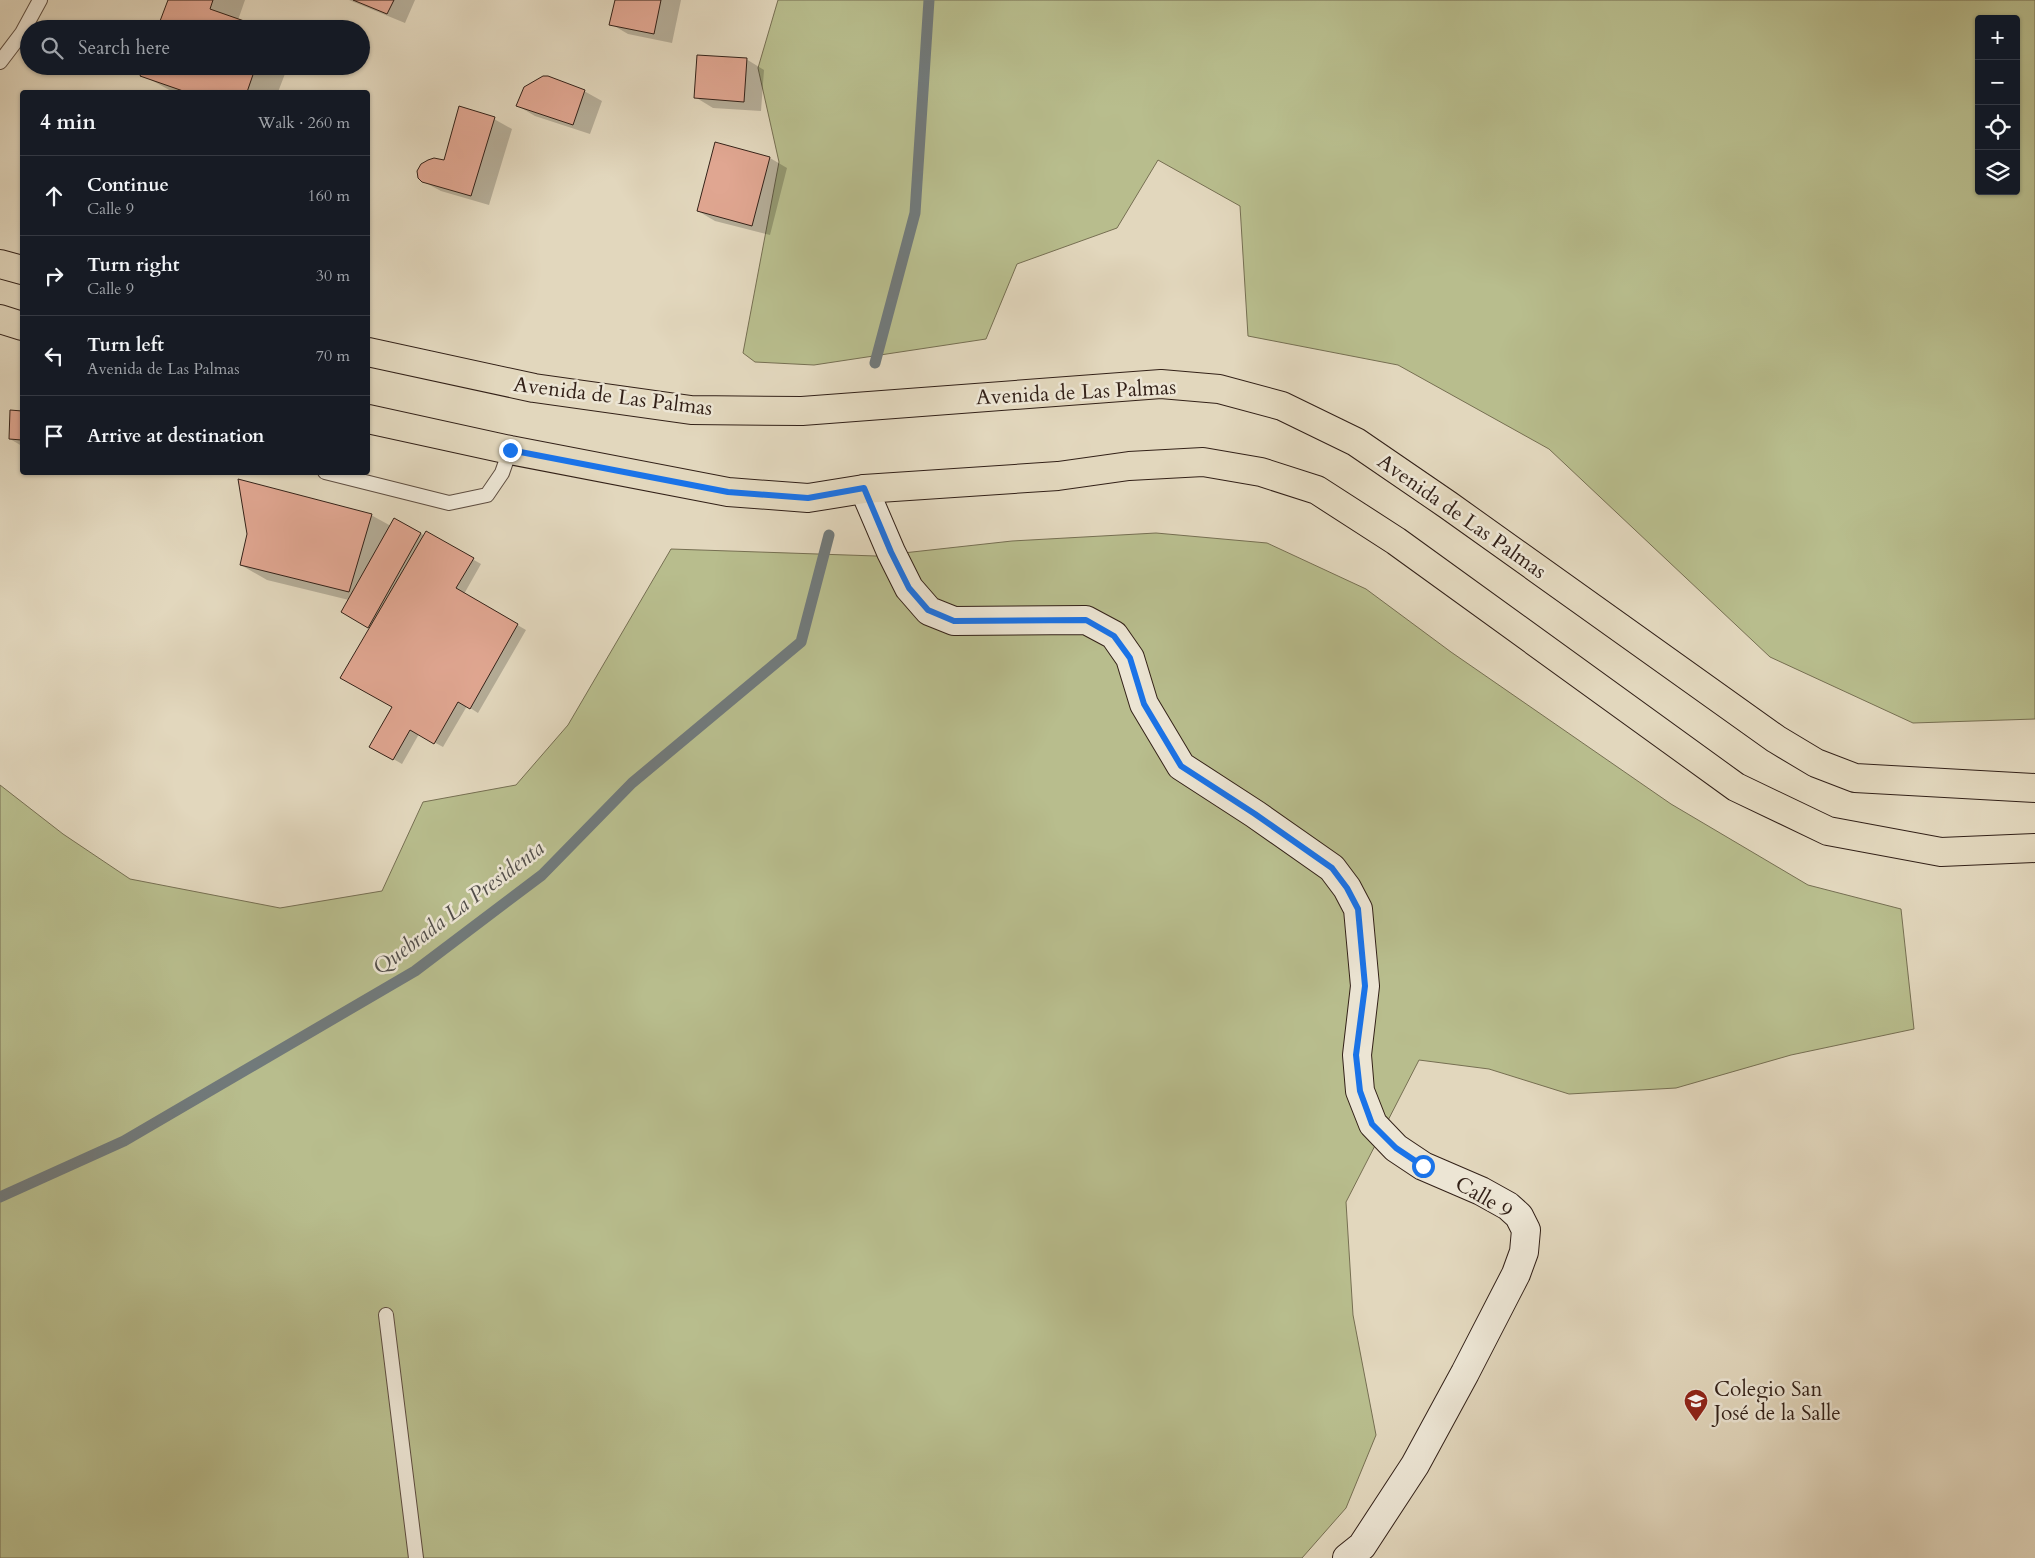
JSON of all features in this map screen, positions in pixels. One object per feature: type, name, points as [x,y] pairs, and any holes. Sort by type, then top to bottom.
[{"type":"main road","points":[[0,264],[20,269]]},
{"type":"main road","points":[[0,319],[20,325]]},
{"type":"main road","name":"Avenida de Las Palmas","points":[[370,352],[534,388],[691,410],[802,411],[1161,384],[1219,389],[1282,406],[1356,442],[1448,505],[1776,739],[1816,764],[1855,778],[2035,788]]},
{"type":"main road","points":[[370,418],[510,450],[728,492],[808,498],[864,488],[1058,476],[1129,466],[1203,462],[1261,472],[1317,490],[1396,541],[1736,787],[1828,831],[1941,852],[2035,848]]},
{"type":"street","name":"Calle 9","points":[[864,488],[891,552],[909,588],[928,610],[954,621],[1086,620],[1114,636],[1130,658],[1144,704],[1181,766],[1255,814],[1332,868],[1347,888],[1358,909],[1365,986],[1356,1055],[1360,1091],[1372,1124],[1396,1148],[1423,1166],[1481,1191],[1508,1206],[1519,1216],[1526,1230],[1524,1252],[1516,1274],[1461,1382],[1415,1465],[1362,1546],[1347,1558]]},
{"type":"lane","points":[[29,20],[40,0]]},
{"type":"lane","points":[[0,62],[20,36]]},
{"type":"lane","points":[[336,475],[450,503],[487,495],[502,473],[510,450]]},
{"type":"lane","points":[[386,1315],[416,1558]]},
{"type":"green space","points":[[778,0],[2035,0],[2035,719],[1913,723],[1770,657],[1549,449],[1398,365],[1248,336],[1240,206],[1158,160],[1117,228],[1017,264],[986,339],[814,365],[755,362],[743,353],[779,162],[758,68]]},
{"type":"green space","points":[[1156,533],[1267,543],[1366,589],[1451,652],[1671,804],[1808,885],[1901,909],[1914,1029],[1791,1055],[1676,1088],[1569,1094],[1489,1069],[1419,1060],[1346,1202],[1353,1315],[1376,1435],[1346,1508],[1302,1558],[0,1558],[0,785],[63,834],[130,879],[280,908],[382,891],[423,802],[516,785],[568,725],[671,549],[876,556],[1012,541]]},
{"type":"building","points":[[168,0],[213,0],[210,9],[241,20],[160,20]]},
{"type":"building","points":[[353,0],[394,0],[387,14]]},
{"type":"building","points":[[615,0],[661,0],[654,34],[609,25]]},
{"type":"building","points":[[697,55],[747,58],[744,102],[694,98]]},
{"type":"building","points":[[253,75],[248,90],[180,90],[140,76]]},
{"type":"building","points":[[543,76],[548,76],[585,90],[573,125],[516,106],[524,87]]},
{"type":"building","points":[[459,106],[495,117],[471,196],[422,182],[418,178],[417,171],[421,164],[428,160],[434,158],[444,160]]},
{"type":"building","points":[[715,142],[770,157],[752,226],[697,211]]},
{"type":"building","points":[[10,410],[20,411],[20,440],[9,439]]},
{"type":"building","points":[[238,479],[372,514],[349,592],[240,565],[247,534]]},
{"type":"building","points":[[394,518],[421,533],[368,628],[341,612]]},
{"type":"building","points":[[426,531],[474,558],[456,588],[518,624],[470,709],[458,702],[434,744],[410,730],[393,760],[369,747],[392,707],[340,678]]},
{"type":"waterway","name":"Quebrada La Presidenta","points":[[875,363],[915,213],[929,0]]},
{"type":"waterway","name":"Quebrada La Presidenta","points":[[0,1197],[124,1141],[415,971],[542,875],[632,783],[801,642],[829,535]]},
{"type":"place","name":"Colegio San José de la Salle","points":[[1696,1422]]},
{"type":"route","points":[[510,450],[728,492],[808,498],[864,488],[891,552],[909,588],[928,610],[954,621],[1086,620],[1114,636],[1130,658],[1144,704],[1181,766],[1255,814],[1332,868],[1347,888],[1358,909],[1365,986],[1356,1055],[1360,1091],[1372,1124],[1396,1148],[1423,1166]]}]
